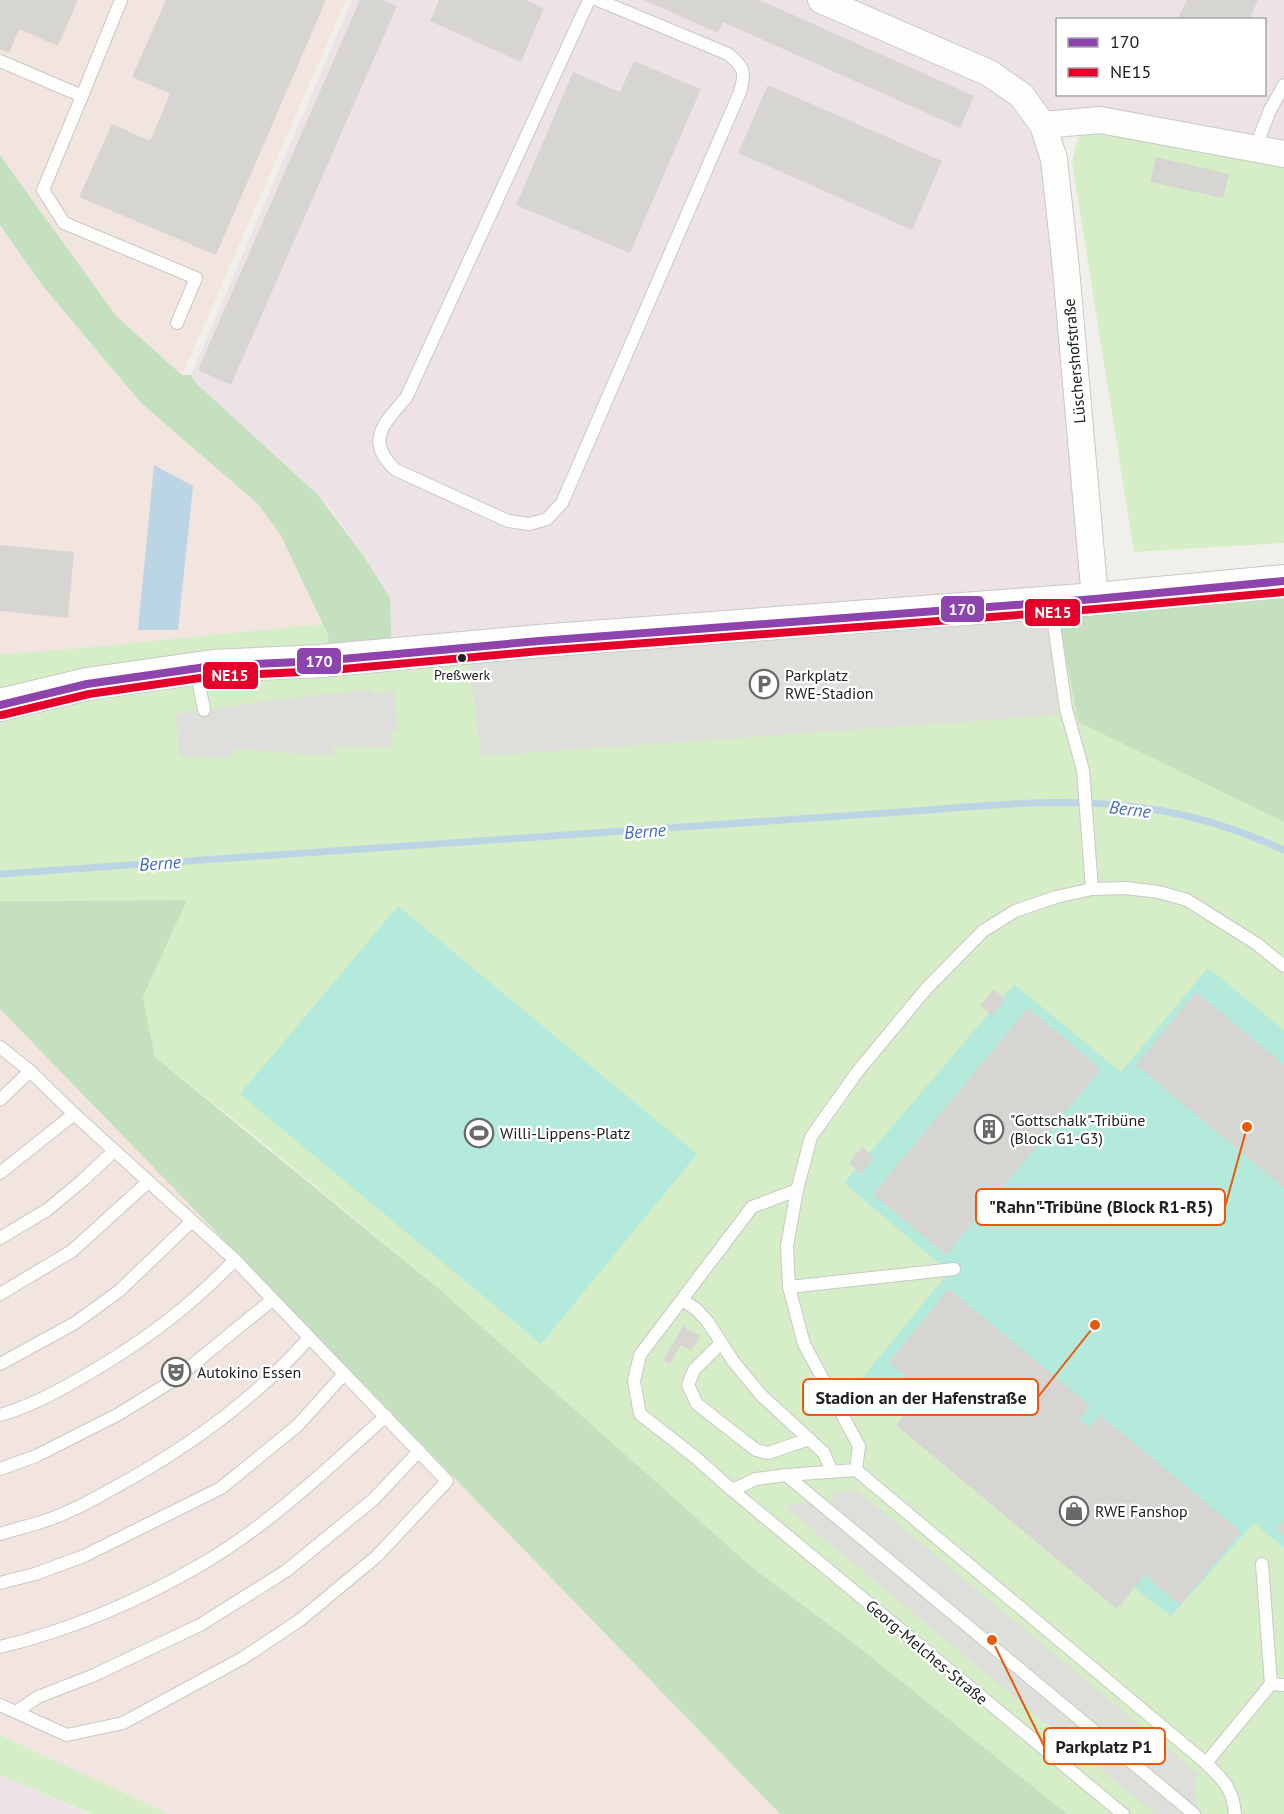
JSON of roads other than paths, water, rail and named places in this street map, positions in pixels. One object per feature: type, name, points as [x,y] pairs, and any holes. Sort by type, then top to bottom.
[{"type":"street","name":"Lüschershofstraße","points":[[821,0],[989,73],[1021,94],[1043,125],[1054,159],[1095,599]]},
{"type":"street","points":[[1043,125],[1100,120],[1284,154]]},
{"type":"street","points":[[0,705],[87,684],[195,668],[545,650],[1284,581]]},
{"type":"lane","points":[[121,0],[43,190],[64,222],[196,278],[177,323]]},
{"type":"lane","points":[[589,0],[406,398],[379,432],[379,447],[385,461],[396,470],[508,521],[529,524],[547,519],[562,503],[731,114],[744,77],[739,63],[728,54],[598,0]]},
{"type":"lane","points":[[0,61],[82,96]]},
{"type":"lane","points":[[1255,149],[1270,110],[1284,85]]},
{"type":"lane","points":[[1051,603],[1066,709],[1083,770],[1092,890]]},
{"type":"lane","points":[[195,668],[204,710]]},
{"type":"lane","points":[[856,1470],[859,1446],[804,1344],[789,1287],[788,1246],[797,1190],[811,1137],[858,1071],[926,989],[983,931],[1015,911],[1056,897],[1092,890],[1126,888],[1159,892],[1187,900],[1257,944],[1284,966]]},
{"type":"lane","points":[[0,1047],[30,1071],[114,1151],[235,1260],[447,1480],[377,1556],[300,1620],[243,1658],[123,1723],[67,1735],[0,1705]]},
{"type":"lane","points":[[0,1100],[30,1071]]},
{"type":"lane","points":[[0,1173],[74,1114]]},
{"type":"lane","points":[[0,1238],[47,1210],[114,1151]]},
{"type":"lane","points":[[0,1294],[72,1251],[148,1182]]},
{"type":"lane","name":"Georg-Melches-Straße","points":[[797,1190],[752,1207],[640,1355],[634,1381],[640,1414],[695,1457],[1123,1814]]},
{"type":"lane","points":[[0,1364],[75,1323],[120,1291],[192,1221]]},
{"type":"lane","points":[[0,1415],[15,1411],[64,1388],[136,1346],[189,1305],[235,1260]]},
{"type":"lane","points":[[789,1287],[954,1269]]},
{"type":"lane","points":[[0,1469],[36,1456],[127,1410],[174,1380],[272,1300]]},
{"type":"lane","points":[[682,1300],[696,1309],[708,1322],[733,1361],[761,1395],[824,1453],[832,1472]]},
{"type":"lane","points":[[0,1533],[45,1521],[149,1470],[189,1444],[219,1420],[286,1363],[309,1338]]},
{"type":"lane","points":[[721,1343],[694,1370],[688,1385],[698,1404],[756,1450],[768,1453],[809,1439]]},
{"type":"lane","points":[[0,1583],[35,1574],[84,1556],[221,1488],[297,1426],[344,1374]]},
{"type":"lane","points":[[0,1647],[42,1637],[108,1611],[202,1564],[264,1521],[386,1416]]},
{"type":"lane","points":[[16,1712],[38,1697],[92,1676],[200,1625],[286,1571],[374,1499],[419,1451]]},
{"type":"lane","points":[[732,1490],[756,1479],[856,1470],[1206,1762],[1230,1787],[1235,1814]]},
{"type":"lane","points":[[786,1475],[1194,1814]]},
{"type":"lane","points":[[1206,1762],[1278,1684],[1263,1564]]},
{"type":"water","points":[[154,465],[193,486],[178,630],[138,630]]},
{"type":"waterway","name":"Berne","points":[[0,874],[1061,802],[1125,806],[1173,813],[1222,826],[1284,850]]},
{"type":"place","name":"Preßwerk","points":[[462,658]]},
{"type":"place","name":"Parkplatz RWE-Stadion","points":[[764,684]]},
{"type":"place","name":"\"Rahn\"-Tribüne (Block R1-R5)","points":[[1247,1127]]},
{"type":"place","name":"\"Gottschalk\"-Tribüne (Block G1-G3)","points":[[989,1129]]},
{"type":"place","name":"Willi-Lippens-Platz","points":[[479,1133]]},
{"type":"place","name":"Stadion an der Hafenstraße","points":[[1095,1325]]},
{"type":"place","name":"Autokino Essen","points":[[176,1372]]},
{"type":"place","name":"RWE Fanshop","points":[[1074,1511]]},
{"type":"place","name":"Parkplatz P1","points":[[992,1640]]}]
